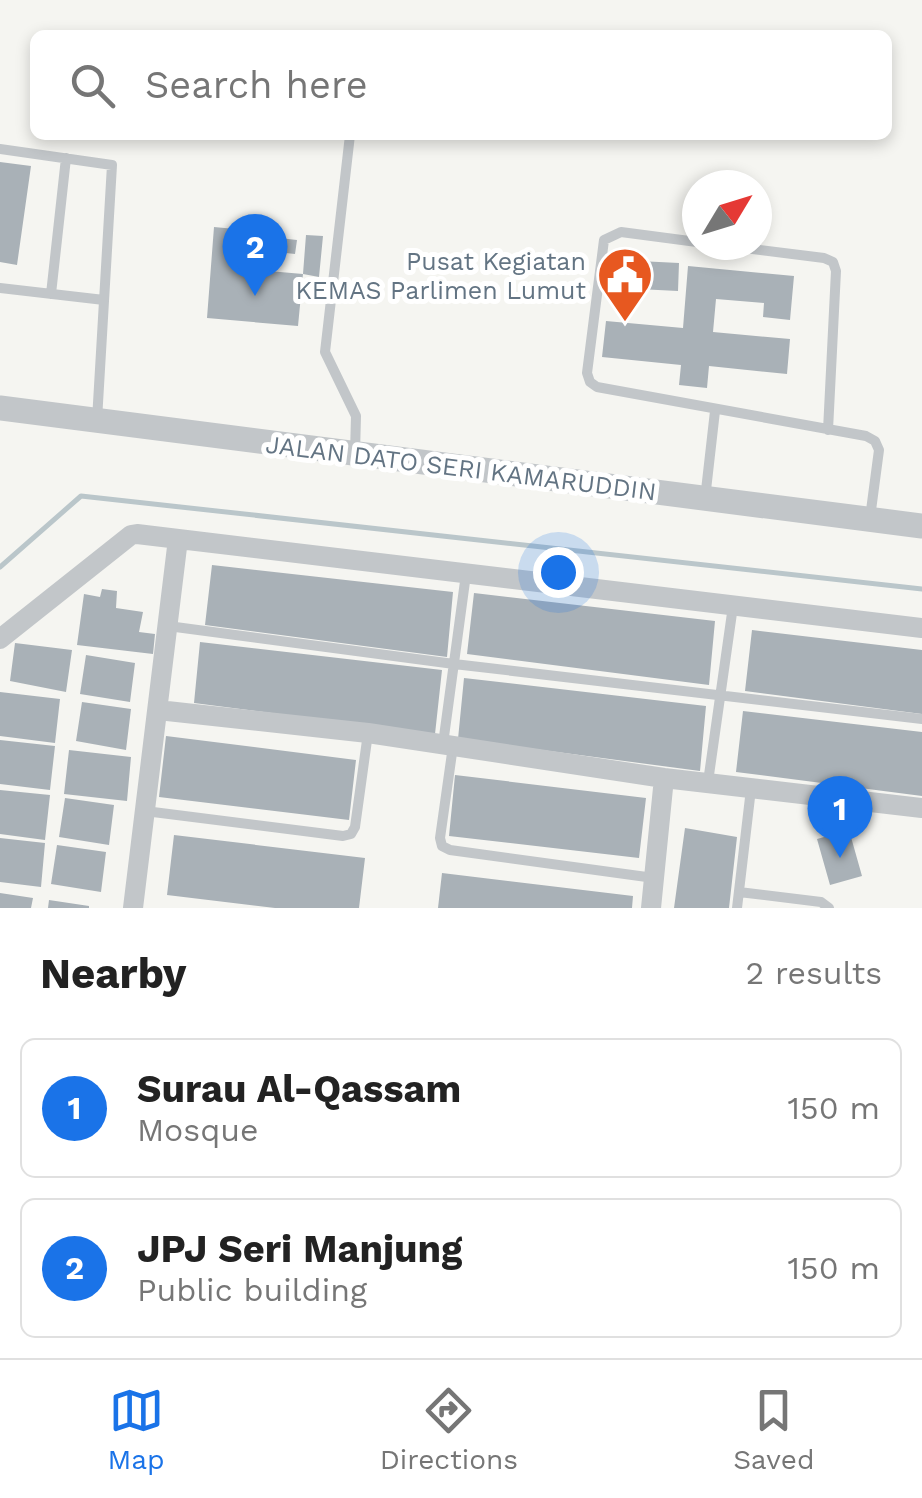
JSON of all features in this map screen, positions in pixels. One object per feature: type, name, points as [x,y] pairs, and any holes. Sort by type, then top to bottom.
[{"type":"street","name":"JALAN DATO SERI KAMARUDDIN","points":[[0,408],[922,526]]},
{"type":"street","points":[[0,639],[130,535],[922,628]]},
{"type":"street","points":[[139,907],[145,811],[178,540]]},
{"type":"street","points":[[158,710],[368,734],[664,778],[922,808]]},
{"type":"street","points":[[652,908],[664,778]]},
{"type":"lane","points":[[349,140],[325,352],[356,416],[355,454]]},
{"type":"lane","points":[[0,149],[112,165],[96,421]]},
{"type":"lane","points":[[51,294],[66,158]]},
{"type":"lane","points":[[682,240],[621,232],[604,240],[590,382],[597,387],[715,411],[866,436],[875,441],[878,450],[870,519]]},
{"type":"lane","points":[[772,251],[824,258],[832,262],[836,271],[828,430]]},
{"type":"lane","points":[[0,288],[104,300]]},
{"type":"lane","points":[[705,499],[715,411]]},
{"type":"lane","points":[[466,574],[454,664],[442,846],[654,878]]},
{"type":"lane","points":[[708,783],[733,605]]},
{"type":"lane","points":[[168,626],[922,719]]},
{"type":"lane","points":[[145,811],[351,834],[368,734]]},
{"type":"lane","points":[[736,908],[751,788]]},
{"type":"lane","points":[[738,892],[821,902],[829,908]]},
{"type":"building","points":[[0,162],[31,166],[17,265],[0,262]]},
{"type":"building","points":[[214,227],[235,229],[232,268],[303,274],[298,326],[207,318]]},
{"type":"building","points":[[248,231],[261,264],[249,269],[235,236]]},
{"type":"building","points":[[306,235],[323,236],[319,277],[303,274]]},
{"type":"building","points":[[261,236],[297,240],[295,254],[259,250]]},
{"type":"building","points":[[639,261],[679,263],[678,291],[638,289]]},
{"type":"building","name":"Pusat Kegiatan KEMAS Parlimen Lumut","points":[[688,266],[794,276],[790,320],[763,317],[764,303],[716,299],[713,332],[790,339],[787,374],[709,366],[707,388],[679,385],[681,365],[602,357],[606,321],[683,328]]},
{"type":"building","points":[[212,565],[453,592],[447,657],[205,625]]},
{"type":"building","points":[[102,589],[117,591],[116,608],[143,612],[139,632],[155,634],[153,654],[77,645],[84,594],[100,597]]},
{"type":"building","points":[[474,593],[715,621],[709,685],[467,654]]},
{"type":"building","points":[[752,630],[922,650],[922,714],[745,691]]},
{"type":"building","points":[[200,642],[442,670],[435,734],[194,703]]},
{"type":"building","points":[[15,643],[72,650],[66,692],[10,681]]},
{"type":"building","points":[[86,655],[135,663],[130,702],[80,694]]},
{"type":"building","points":[[464,678],[706,706],[700,771],[458,739]]},
{"type":"building","points":[[0,692],[60,699],[55,743],[0,736]]},
{"type":"building","points":[[82,702],[131,709],[126,750],[76,741]]},
{"type":"building","points":[[743,711],[922,732],[922,796],[736,772]]},
{"type":"building","points":[[166,736],[356,760],[349,820],[159,797]]},
{"type":"building","points":[[0,740],[55,746],[50,790],[0,784]]},
{"type":"building","points":[[69,750],[131,757],[127,801],[64,794]]},
{"type":"building","points":[[455,775],[646,798],[639,858],[449,836]]},
{"type":"building","points":[[0,790],[50,795],[45,840],[0,834]]},
{"type":"building","points":[[65,798],[114,805],[109,845],[59,837]]},
{"type":"building","points":[[685,828],[737,837],[729,908],[674,908]]},
{"type":"building","points":[[849,830],[862,876],[830,885],[817,839]]},
{"type":"building","points":[[174,835],[365,858],[359,908],[275,908],[167,895]]},
{"type":"building","points":[[0,838],[45,843],[41,887],[0,882]]},
{"type":"building","points":[[57,845],[106,852],[101,892],[51,884]]},
{"type":"building","points":[[442,873],[633,896],[632,908],[438,908]]},
{"type":"building","points":[[0,893],[33,898],[31,908],[0,908]]},
{"type":"building","points":[[49,900],[89,906],[89,908],[48,908]]},
{"type":"waterway","points":[[0,567],[81,496],[922,589]]},
{"type":"place","name":"JPJ Seri Manjung","points":[[255,296]]},
{"type":"place","name":"Pusat Kegiatan KEMAS Parlimen Lumut","points":[[625,324]]},
{"type":"place","name":"Surau Al-Qassam","points":[[840,858]]}]
